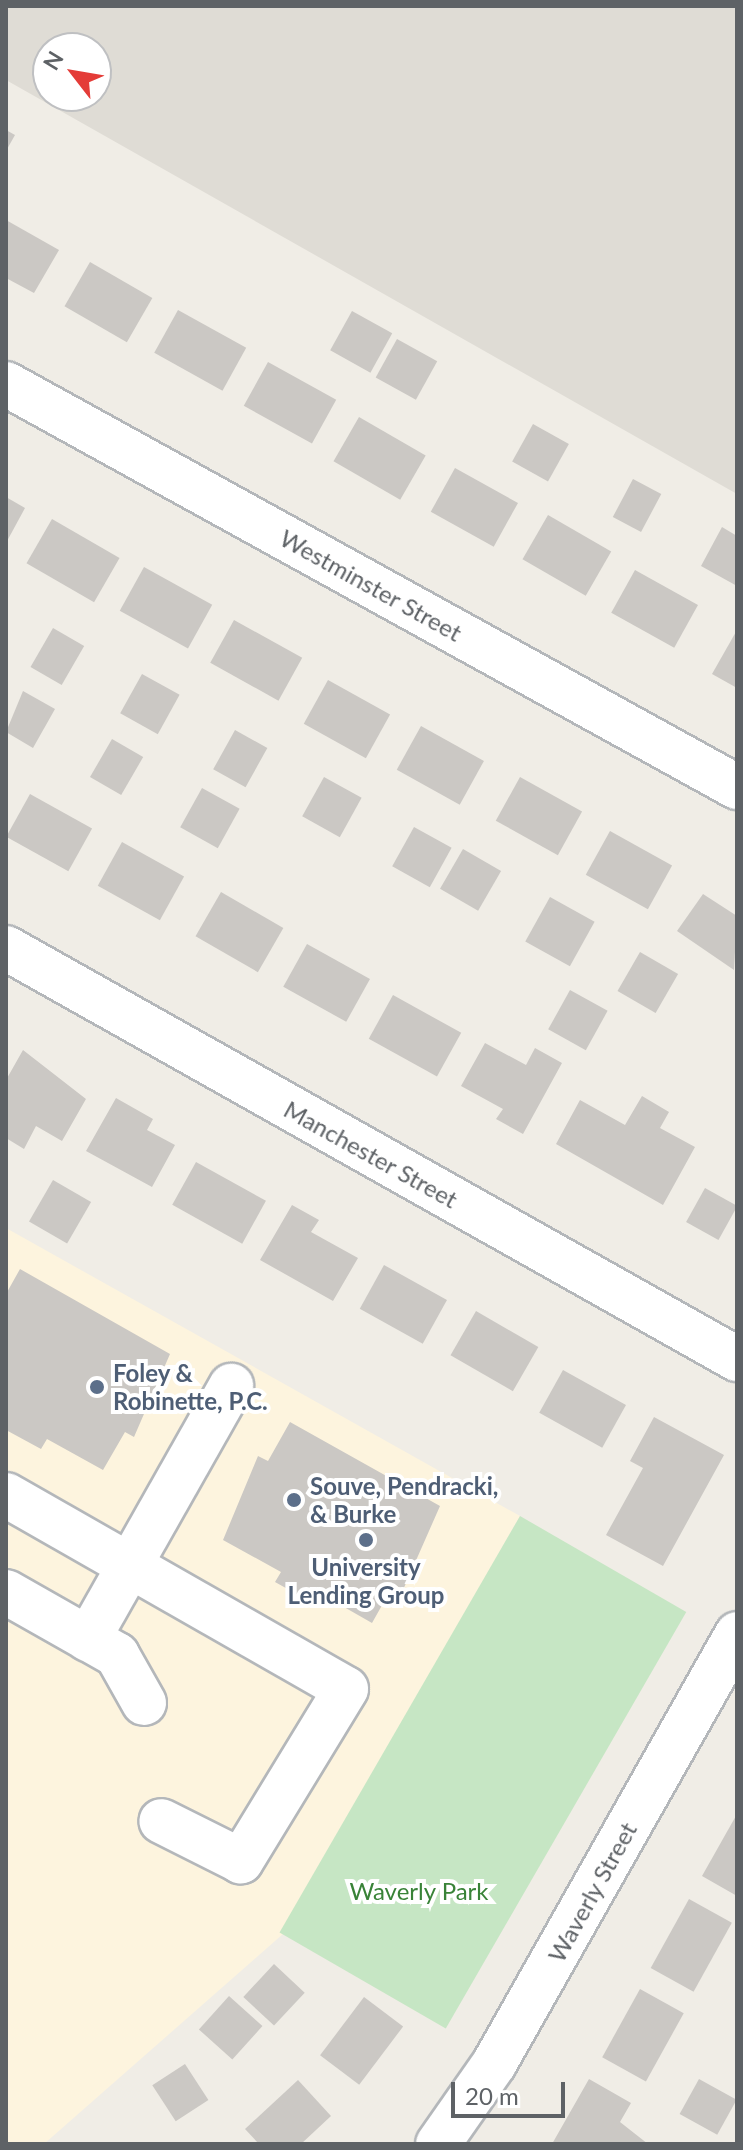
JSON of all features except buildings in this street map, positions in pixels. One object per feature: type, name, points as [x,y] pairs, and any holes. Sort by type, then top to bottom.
[{"type":"street","name":"Westminster Street","points":[[6,384],[737,787]]},
{"type":"street","name":"Manchester Street","points":[[6,948],[737,1359]]},
{"type":"street","points":[[88,1639],[231,1386]]},
{"type":"street","points":[[6,1495],[346,1689],[241,1861],[161,1821]]},
{"type":"street","points":[[6,1592],[117,1655],[144,1703]]},
{"type":"street","name":"Waverly Street","points":[[438,2144],[494,2064],[737,1634]]},
{"type":"shaded area","points":[[6,6],[737,6],[737,494],[63,112],[112,112],[112,32],[32,32],[32,95],[6,80]]},
{"type":"shaded area","points":[[6,1228],[520,1516],[283,1934],[44,2144],[6,2144]]},
{"type":"green space","name":"Waverly Park","points":[[520,1516],[686,1612],[446,2029],[280,1933]]},
{"type":"place","name":"Foley & Robinette, P.C.","points":[[97,1387]]},
{"type":"place","name":"Souve, Pendracki, & Burke","points":[[294,1500]]},
{"type":"place","name":"University Lending Group","points":[[366,1540]]}]
